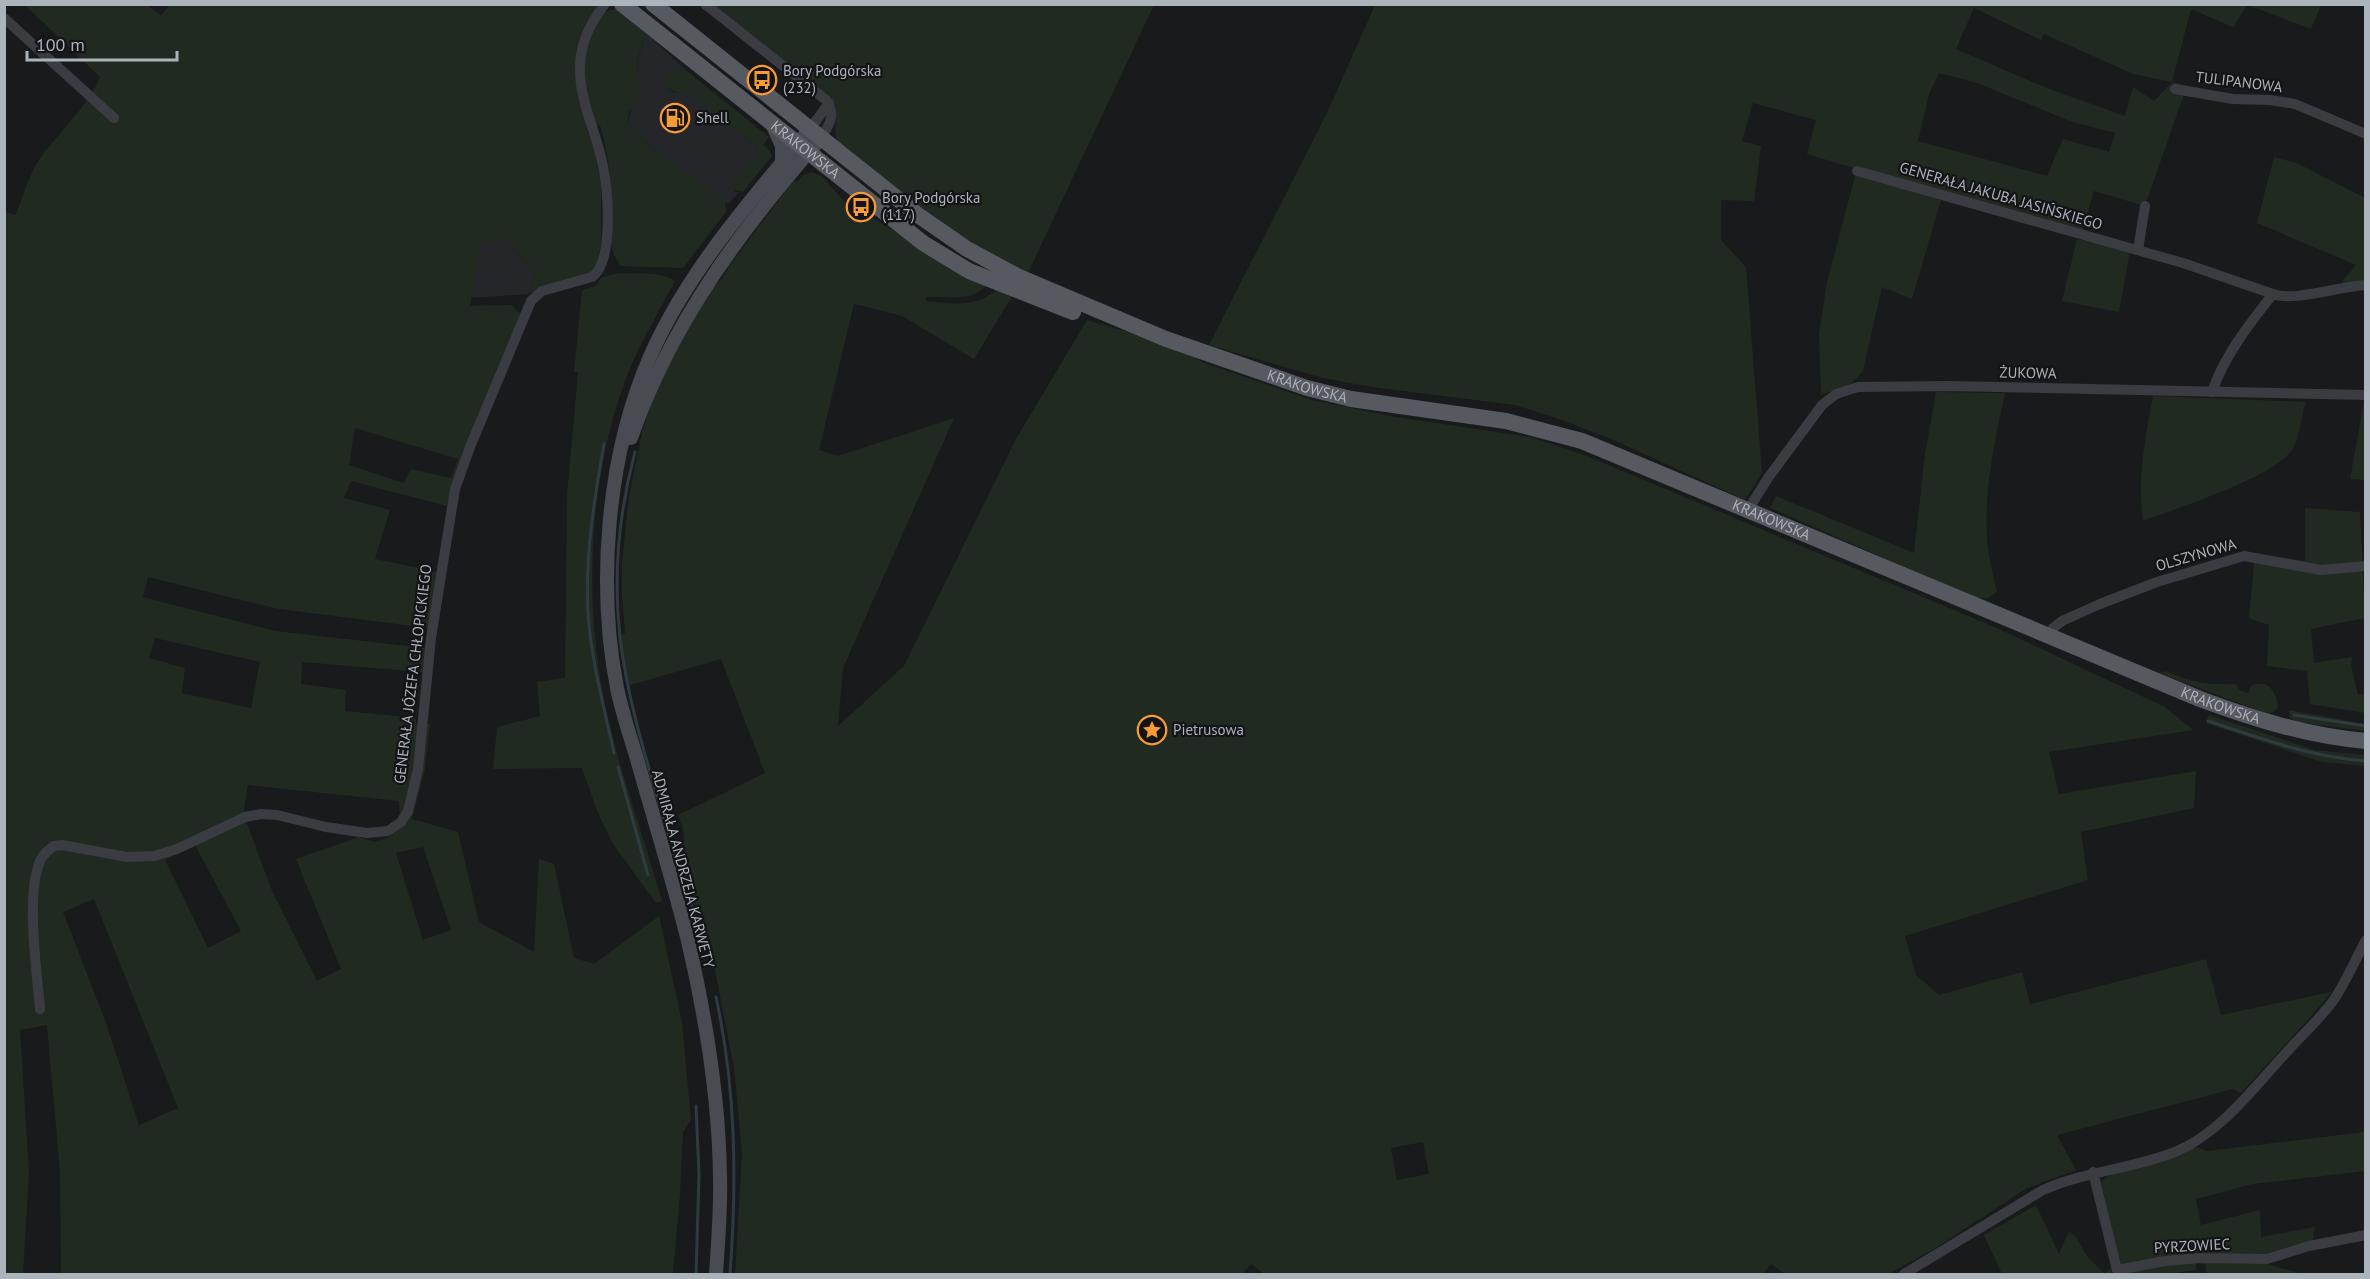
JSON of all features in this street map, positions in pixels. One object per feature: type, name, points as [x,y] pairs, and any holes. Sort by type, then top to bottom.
[{"type":"main road","name":"KRAKOWSKA","points":[[622,4],[914,237],[962,268],[1062,308],[1122,328],[1166,339]]},
{"type":"main road","name":"KRAKOWSKA","points":[[653,4],[918,214],[968,249],[1027,281],[1166,339],[1298,385],[1337,396],[1506,421],[1557,433],[1613,453],[2240,714],[2303,732],[2366,741]]},
{"type":"main road","points":[[773,126],[782,146],[782,163]]},
{"type":"main road","name":"ADMIRAŁA ANDRZEJA KARWETY","points":[[618,474],[654,379],[704,286],[815,134]]},
{"type":"main road","name":"ADMIRAŁA ANDRZEJA KARWETY","points":[[716,1275],[720,1177],[709,1051],[688,944],[621,702],[611,647],[607,570],[609,534],[622,439],[649,360],[669,317],[708,258],[782,163],[802,149]]},
{"type":"street","name":"GENERAŁA JÓZEFA CHŁOPICKIEGO","points":[[40,1009],[33,909],[41,858],[54,846],[62,845],[127,857],[154,856],[177,849],[244,817],[261,813],[326,827],[367,832],[388,831],[402,822],[408,811],[418,769],[431,638],[450,506],[460,474],[531,301],[539,292],[589,279],[598,272],[605,255],[608,231],[604,168],[586,112],[579,71],[582,46],[590,26],[605,4]]},
{"type":"street","points":[[705,4],[809,84],[829,103],[815,134]]},
{"type":"street","points":[[4,18],[114,118]]},
{"type":"street","name":"TULIPANOWA","points":[[2175,89],[2233,99],[2270,100],[2295,104],[2366,134]]},
{"type":"street","name":"GENERAŁA JAKUBA JASIŃSKIEGO","points":[[1857,171],[2183,262],[2282,297],[2366,285]]},
{"type":"street","points":[[2138,250],[2145,206]]},
{"type":"street","points":[[2212,392],[2216,379],[2247,327],[2273,294]]},
{"type":"street","name":"ŻUKOWA","points":[[1748,510],[1768,478],[1822,405],[1836,394],[1858,387],[1948,386],[2366,395]]},
{"type":"street","name":"OLSZYNOWA","points":[[2049,636],[2053,628],[2062,621],[2100,604],[2157,582],[2244,556],[2321,570],[2366,566]]},
{"type":"street","points":[[1904,1275],[2043,1190],[2062,1181],[2139,1163],[2193,1143],[2215,1126],[2328,1008],[2366,940]]},
{"type":"street","name":"PYRZOWIEC","points":[[2093,1172],[2116,1270],[2188,1259],[2267,1259],[2325,1242],[2366,1235]]},
{"type":"shaded area","points":[[171,4],[598,4],[586,25],[606,11],[617,9],[646,33],[637,62],[639,86],[636,105],[629,111],[628,125],[641,132],[644,141],[650,146],[725,201],[726,212],[683,268],[621,266],[610,242],[610,181],[607,152],[600,125],[586,128],[594,147],[601,186],[601,244],[597,266],[589,274],[540,288],[528,294],[535,275],[506,238],[481,245],[470,306],[512,305],[520,314],[451,488],[447,506],[351,481],[344,498],[390,510],[375,559],[438,572],[429,628],[279,609],[148,577],[143,597],[275,631],[426,648],[423,672],[302,662],[301,684],[346,690],[345,711],[416,718],[416,724],[430,724],[425,769],[412,819],[458,832],[479,922],[534,952],[539,859],[554,864],[574,958],[594,964],[659,916],[682,1022],[691,1120],[683,1132],[673,1274],[61,1274],[60,1172],[47,1025],[20,1030],[29,1172],[23,1274],[5,1274],[4,211],[15,215],[37,163],[81,108],[100,77],[25,5],[147,5],[161,15]],"holes":[[[355,428],[458,459],[451,478],[411,469],[404,483],[349,465]],[[155,638],[260,662],[251,708],[182,693],[185,668],[149,658]],[[248,785],[399,801],[401,828],[387,838],[375,842],[359,837],[296,859],[341,969],[317,981],[272,891],[246,821],[244,808]],[[195,845],[241,931],[208,948],[165,860]],[[423,847],[451,930],[423,940],[396,853]],[[94,899],[178,1108],[139,1125],[106,1023],[63,912]]]},
{"type":"shaded area","points":[[2321,4],[2311,29],[2248,5]]},
{"type":"shaded area","points":[[710,5],[1154,5],[1027,275],[953,230],[838,142],[835,131],[836,113],[834,102],[830,97]]},
{"type":"shaded area","points":[[1375,5],[2247,5],[2233,27],[2191,9],[2172,82],[2185,85],[2184,94],[2145,206],[2094,191],[2082,232],[1903,188],[1941,200],[1912,299],[1882,287],[1863,371],[1851,384],[1821,395],[1819,333],[1827,282],[1857,169],[1807,154],[1816,120],[1753,103],[1742,141],[1761,146],[1754,201],[1721,200],[1721,240],[1746,267],[1762,473],[1745,500],[1616,441],[1515,405],[1372,387],[1323,378],[1209,345],[1327,113]],"holes":[[[1974,8],[2041,40],[2044,34],[2133,74],[2172,82],[2154,101],[2133,87],[2125,116],[2044,87],[1956,49]],[[1939,73],[1977,83],[2070,121],[2115,133],[2109,152],[2063,139],[2047,176],[1918,141],[1929,94]]]},
{"type":"shaded area","name":"Shell","points":[[646,33],[687,71],[679,69],[667,87],[673,92],[698,99],[756,146],[757,154],[734,191],[739,192],[728,204],[650,146],[628,125],[638,71],[637,63]]},
{"type":"shaded area","points":[[674,69],[687,71],[769,137],[763,145],[772,156],[743,192],[729,188],[757,154],[756,146],[698,99],[667,87],[667,76]]},
{"type":"shaded area","points":[[2274,157],[2297,163],[2365,198],[2365,282],[2341,283],[2356,265],[2257,223]]},
{"type":"shaded area","points":[[811,172],[822,176],[852,210],[851,216],[863,224],[870,216],[986,286],[966,296],[926,297],[926,301],[963,303],[979,300],[996,290],[1014,293],[974,359],[902,316],[854,304],[819,450],[838,456],[954,418],[843,668],[838,726],[904,666],[1016,439],[1087,320],[1163,343],[1202,362],[1312,400],[1396,417],[1530,437],[1587,456],[1997,628],[2165,707],[2193,730],[2049,752],[2059,794],[2196,771],[2194,808],[2081,832],[2088,880],[1905,936],[1916,975],[1939,995],[2022,972],[2030,1004],[2206,959],[2221,1015],[2331,992],[2241,1093],[2233,1089],[2057,1135],[2076,1170],[2027,1188],[1934,1249],[1888,1274],[1785,1274],[1771,1264],[1763,1274],[1264,1274],[1251,1264],[1242,1274],[735,1274],[742,1154],[734,1068],[714,965],[676,851],[684,842],[683,828],[678,815],[765,773],[721,659],[627,686],[618,637],[625,634],[622,563],[629,496],[642,432],[654,392],[709,291],[722,279],[729,266],[794,180],[797,182],[803,175]],"holes":[[[1423,1142],[1429,1174],[1397,1180],[1391,1148]]]},
{"type":"shaded area","points":[[506,238],[535,275],[528,294],[471,298],[481,244]]},
{"type":"shaded area","points":[[2077,239],[2130,251],[2119,312],[2062,301]]},
{"type":"shaded area","points":[[618,273],[655,274],[675,281],[636,355],[617,405],[598,488],[592,574],[597,659],[604,700],[623,776],[662,901],[656,903],[613,844],[598,813],[582,768],[493,769],[497,727],[540,716],[537,682],[565,678],[567,496],[578,372],[574,372],[582,290],[596,286],[601,278]]},
{"type":"shaded area","points":[[1936,392],[2005,393],[1991,464],[1987,500],[1988,544],[1997,592],[1988,598],[1976,598],[1770,508],[1776,496],[1914,553],[1925,454]]},
{"type":"shaded area","points":[[2153,396],[2306,402],[2294,446],[2281,461],[2223,491],[2143,521],[2141,474]]},
{"type":"shaded area","points":[[2364,401],[2365,480],[2350,479]]},
{"type":"shaded area","points":[[2305,508],[2360,512],[2365,618],[2311,629],[2314,663],[2352,657],[2351,665],[2358,695],[2365,694],[2365,713],[2310,704],[2307,671],[2267,666],[2269,625],[2249,618],[2255,553],[2305,561]]},
{"type":"shaded area","points":[[2166,671],[2200,682],[2236,684],[2239,690],[2248,693],[2251,686],[2266,685],[2273,691],[2278,706],[2275,711],[2268,714],[2159,673]]},
{"type":"shaded area","points":[[2289,710],[2365,724],[2365,731],[2297,722],[2290,718]]},
{"type":"shaded area","points":[[2209,715],[2314,750],[2365,755],[2365,766],[2322,762],[2206,723]]},
{"type":"shaded area","points":[[2365,1132],[2365,1171],[2253,1184],[2196,1199],[2201,1225],[2260,1210],[2261,1237],[2315,1227],[2312,1242],[2265,1255],[2193,1253],[2119,1264],[2101,1182],[2109,1175],[2196,1147],[2207,1151]]},
{"type":"shaded area","points":[[2036,1205],[2059,1254],[2069,1231],[2076,1237],[2087,1256],[2105,1274],[2002,1274],[1984,1235]]},
{"type":"shaded area","points":[[2193,1261],[2196,1264],[2196,1270],[2168,1274],[2126,1274],[2125,1271]]},
{"type":"shaded area","points":[[2205,1263],[2264,1263],[2302,1274],[2209,1274],[2206,1272]]},
{"type":"shaded area","points":[[2112,1266],[2111,1274],[2105,1274]]},
{"type":"waterway","points":[[604,444],[589,549],[587,592],[595,666],[614,753]]},
{"type":"waterway","points":[[635,452],[621,521],[617,567],[620,637],[634,714],[670,840]]},
{"type":"waterway","points":[[2294,715],[2366,726]]},
{"type":"waterway","points":[[2208,721],[2305,751],[2366,761]]},
{"type":"waterway","points":[[618,767],[648,875]]},
{"type":"waterway","points":[[673,851],[699,927]]},
{"type":"waterway","points":[[716,997],[728,1066],[733,1135],[734,1204],[730,1274]]},
{"type":"waterway","points":[[696,1106],[699,1175],[696,1274]]},
{"type":"place","name":"Bory Podgórska (232)","points":[[762,80]]},
{"type":"place","name":"Shell","points":[[675,118]]},
{"type":"place","name":"Bory Podgórska (117)","points":[[861,207]]},
{"type":"place","name":"Pietrusowa","points":[[1152,730]]}]
